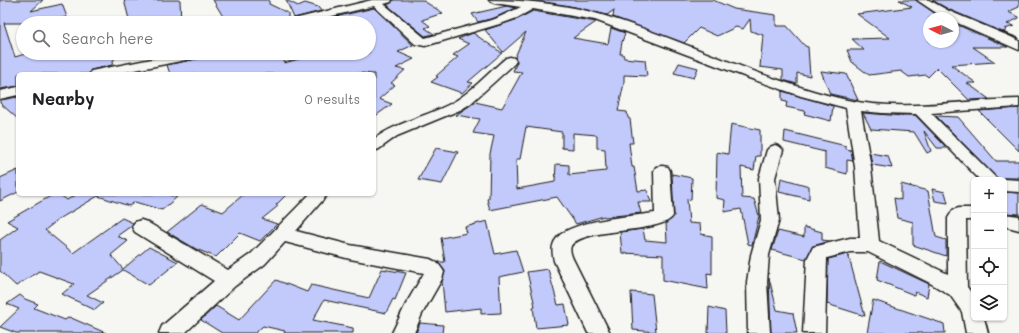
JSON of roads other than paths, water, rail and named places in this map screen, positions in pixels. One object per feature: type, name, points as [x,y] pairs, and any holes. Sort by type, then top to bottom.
[{"type":"street","points":[[320,16],[389,0]]},
{"type":"street","points":[[494,0],[598,17],[780,85],[853,105],[894,110],[920,110],[977,104],[1019,103]]},
{"type":"street","points":[[922,0],[950,17],[1019,46]]},
{"type":"street","points":[[377,3],[419,41],[425,42],[499,21],[513,16],[530,6]]},
{"type":"street","points":[[106,72],[166,60]]},
{"type":"street","points":[[376,145],[392,133],[455,107],[465,101],[510,61]]},
{"type":"street","points":[[0,95],[16,91]]},
{"type":"street","points":[[853,105],[863,167],[870,244]]},
{"type":"street","points":[[920,110],[987,177]]},
{"type":"street","points":[[759,333],[757,282],[760,255],[770,220],[767,178],[775,150]]},
{"type":"street","points":[[599,333],[564,261],[561,250],[563,243],[569,237],[582,232],[617,224],[658,219],[664,216],[662,171]]},
{"type":"street","points":[[1007,185],[1019,186]]},
{"type":"street","points":[[170,333],[228,280],[258,259],[318,196]]},
{"type":"street","points":[[957,289],[957,218],[959,214],[962,213],[971,214]]},
{"type":"street","points":[[1007,221],[1019,223]]},
{"type":"street","points":[[141,227],[228,280]]},
{"type":"street","points":[[281,234],[350,252],[430,267],[434,272],[432,279],[413,310],[403,333]]},
{"type":"street","points":[[814,333],[817,259],[820,252],[850,245],[870,244],[937,277],[957,289],[972,310],[977,333]]}]
